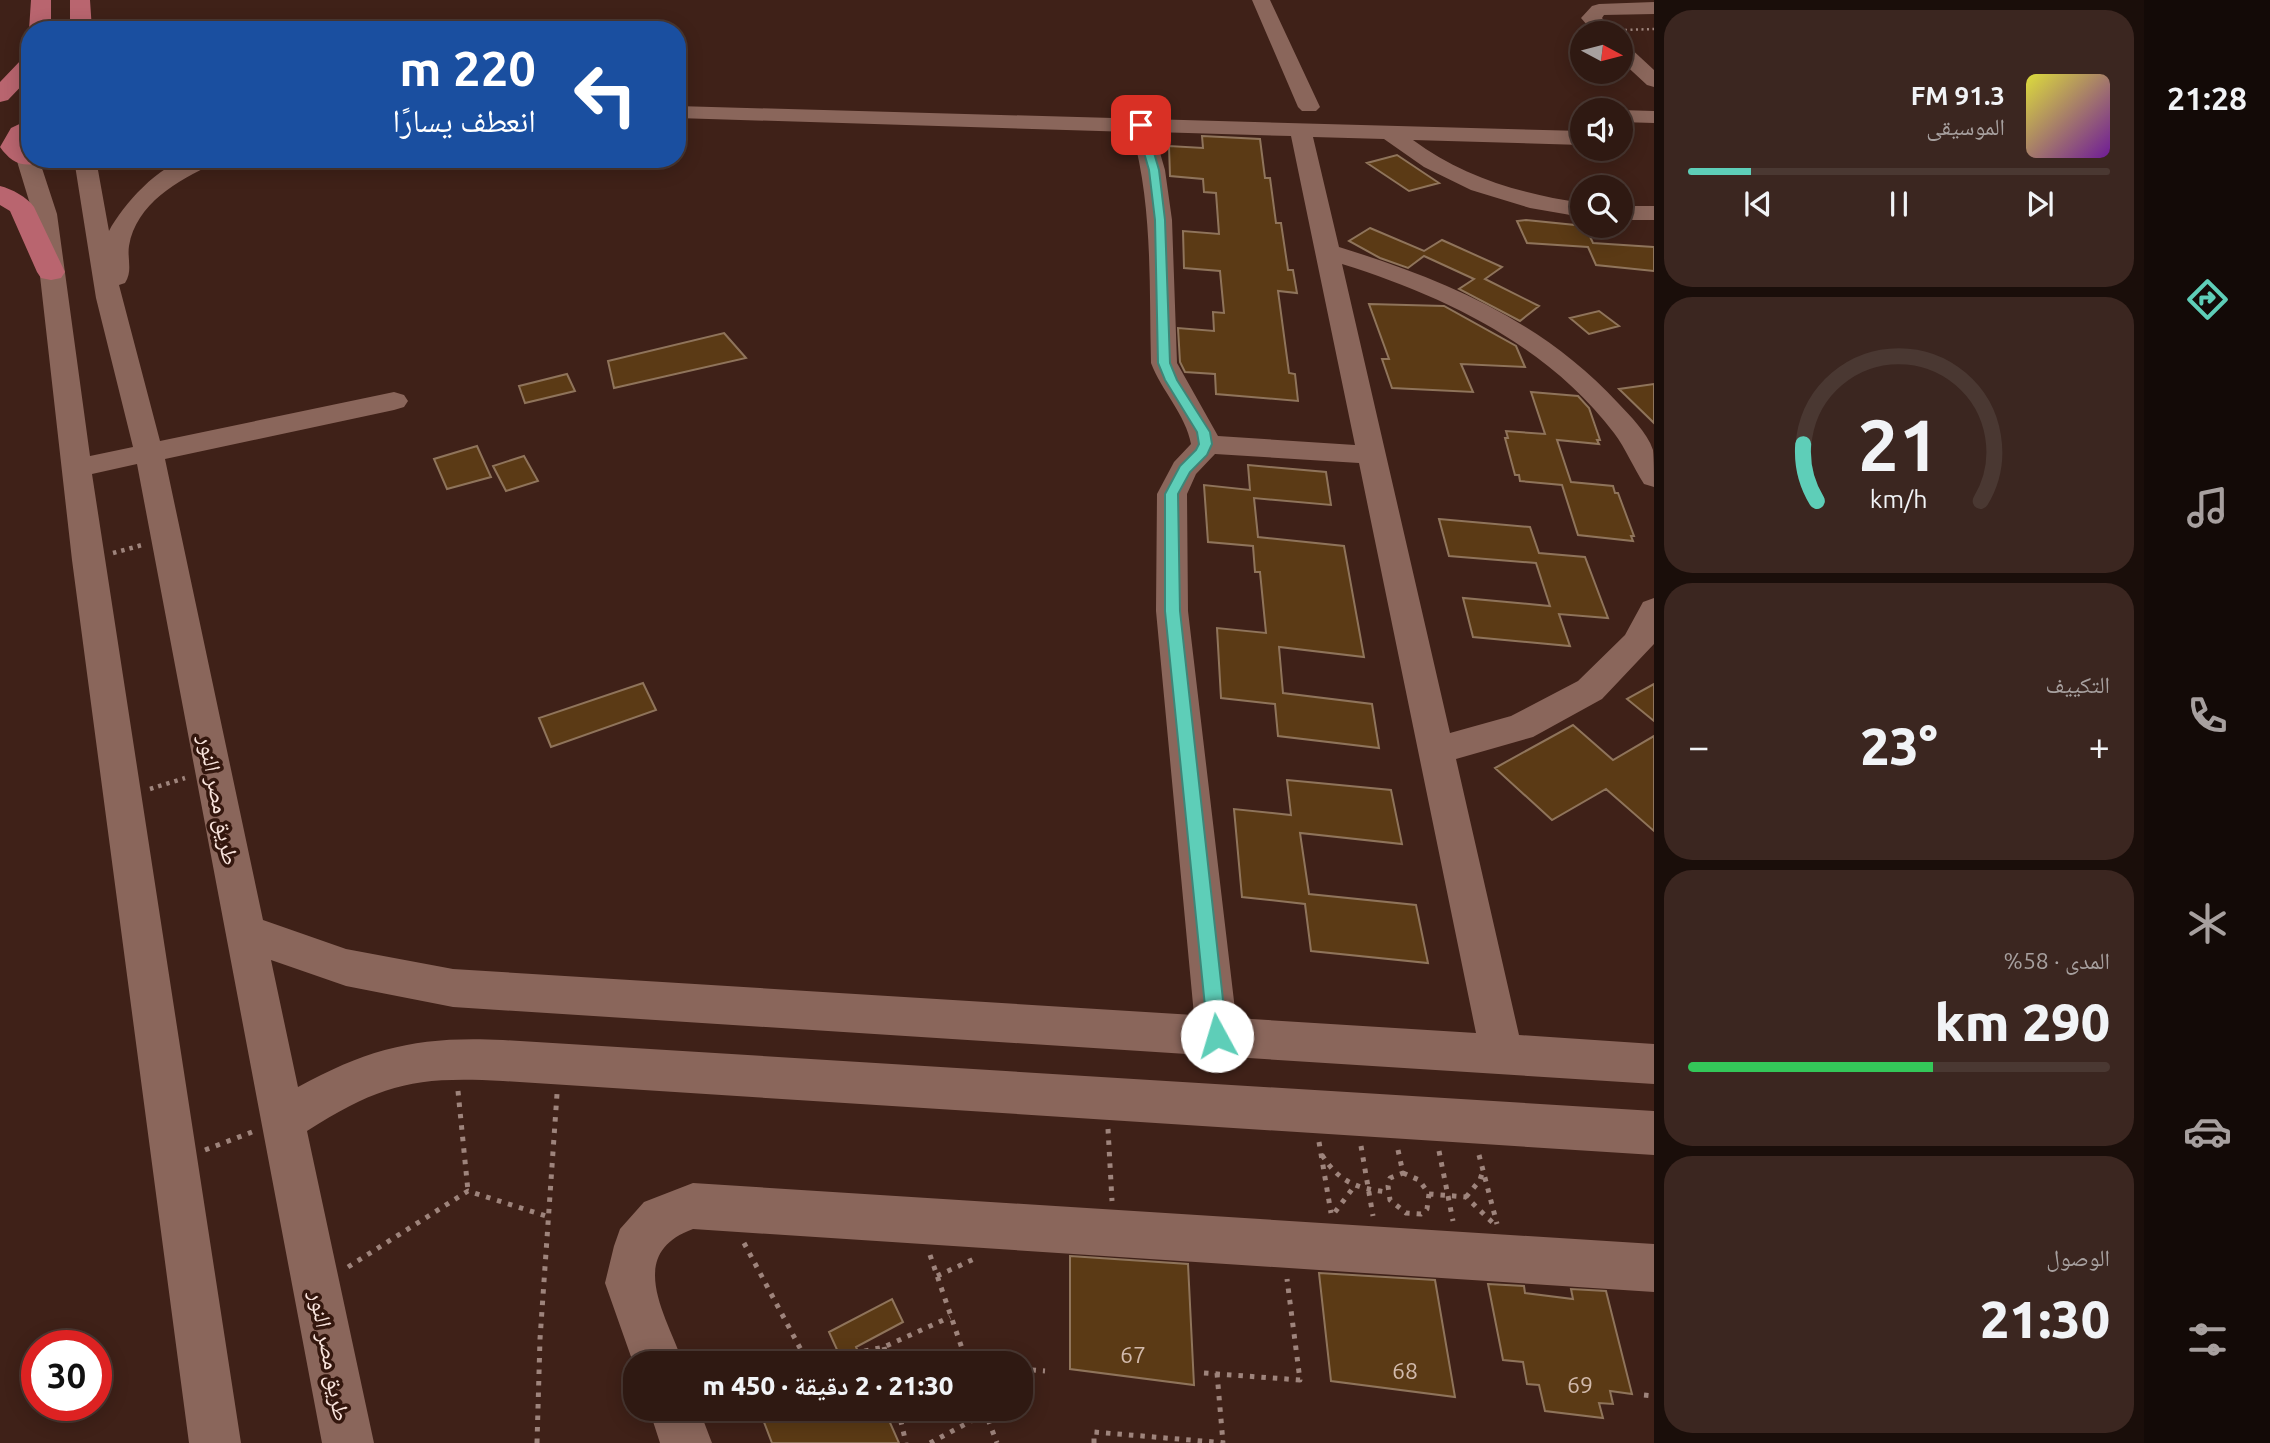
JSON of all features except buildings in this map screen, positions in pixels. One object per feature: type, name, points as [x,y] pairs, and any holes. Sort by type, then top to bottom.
[{"type":"main road","points":[[40,21],[41,0]]},
{"type":"main road","points":[[80,0],[81,21]]},
{"type":"main road","points":[[0,94],[21,73]]},
{"type":"main road","points":[[0,194],[21,207],[51,272]]},
{"type":"street","points":[[1261,0],[1304,113],[1327,251],[1502,1054]]},
{"type":"street","points":[[1575,8],[1590,21]]},
{"type":"street","points":[[1593,21],[1591,18],[1599,10],[1654,8]]},
{"type":"street","points":[[1633,47],[1654,55]]},
{"type":"street","points":[[1633,55],[1654,81]]},
{"type":"street","points":[[1202,103],[1207,127]]},
{"type":"street","points":[[686,112],[1207,127],[1304,113],[1389,132],[1570,138]]},
{"type":"street","points":[[1633,116],[1654,117]]},
{"type":"street","points":[[1141,125],[1154,170],[1160,220],[1164,363],[1171,380],[1203,432],[1205,444],[1202,452],[1184,469],[1172,494],[1172,611],[1217,1036]]},
{"type":"street","points":[[1389,132],[1413,152],[1446,171],[1530,201],[1570,208]]},
{"type":"street","points":[[31,168],[45,214],[88,560],[215,1443]]},
{"type":"street","name":"طريق مصر النور","points":[[87,168],[109,298],[149,452],[167,538],[348,1443]]},
{"type":"street","points":[[109,298],[119,269],[117,247],[124,224],[141,201],[166,181],[189,168]]},
{"type":"street","points":[[1633,213],[1654,213]]},
{"type":"street","points":[[1327,251],[1396,271],[1441,290],[1524,334],[1579,376],[1623,424],[1654,477]]},
{"type":"street","points":[[76,468],[394,401]]},
{"type":"street","points":[[1205,444],[1372,455]]},
{"type":"street","points":[[1436,751],[1521,727],[1590,690],[1638,643],[1654,610]]},
{"type":"street","points":[[245,931],[291,952],[341,969],[396,981],[453,988],[1654,1063]]},
{"type":"street","points":[[283,1121],[365,1076],[408,1063],[455,1060],[1106,1098],[1330,1126],[1452,1121],[1654,1133]]},
{"type":"street","points":[[653,1351],[629,1283],[637,1246],[660,1218],[693,1206],[1654,1268]]},
{"type":"street","points":[[678,1421],[686,1443]]},
{"type":"path","points":[[1633,40],[1654,29]]},
{"type":"path","points":[[88,560],[167,538]]},
{"type":"path","points":[[123,798],[212,769]]},
{"type":"path","points":[[455,1060],[468,1191]]},
{"type":"path","points":[[537,1443],[540,1339],[558,1064]]},
{"type":"path","points":[[1106,1098],[1114,1233]]},
{"type":"path","points":[[175,1161],[283,1121]]},
{"type":"path","points":[[1429,1194],[1466,1197],[1485,1213],[1499,1233],[1483,1169],[1452,1121]]},
{"type":"path","points":[[1452,1121],[1448,1196],[1461,1256]]},
{"type":"path","points":[[1330,1126],[1332,1223],[1336,1209],[1353,1188]]},
{"type":"path","points":[[1330,1126],[1339,1178],[1353,1188],[1387,1192]]},
{"type":"path","points":[[1330,1126],[1368,1190],[1379,1252]]},
{"type":"path","points":[[1466,1197],[1480,1180],[1483,1169]]},
{"type":"path","points":[[1403,1173],[1419,1180],[1429,1194],[1427,1209],[1413,1216],[1396,1208],[1387,1192],[1390,1178],[1403,1173]]},
{"type":"path","points":[[316,1286],[468,1191],[549,1217]]},
{"type":"path","points":[[724,1206],[802,1351]]},
{"type":"path","points":[[918,1220],[963,1351]]},
{"type":"path","points":[[1204,1373],[1300,1380],[1284,1244]]},
{"type":"path","points":[[865,1351],[884,1347],[950,1317]]},
{"type":"path","points":[[884,1347],[885,1351]]},
{"type":"path","points":[[1033,1371],[1045,1371]]},
{"type":"path","points":[[1094,1443],[1094,1432],[1224,1443],[1217,1373]]},
{"type":"path","points":[[1644,1395],[1654,1395]]},
{"type":"path","points":[[901,1421],[906,1443]]},
{"type":"path","points":[[930,1443],[968,1421]]},
{"type":"path","points":[[989,1421],[997,1443]]},
{"type":"route","points":[[1141,125],[1154,170],[1160,220],[1164,363],[1171,380],[1203,432],[1205,444],[1202,452],[1184,469],[1172,494],[1172,611],[1217,1036]]}]
